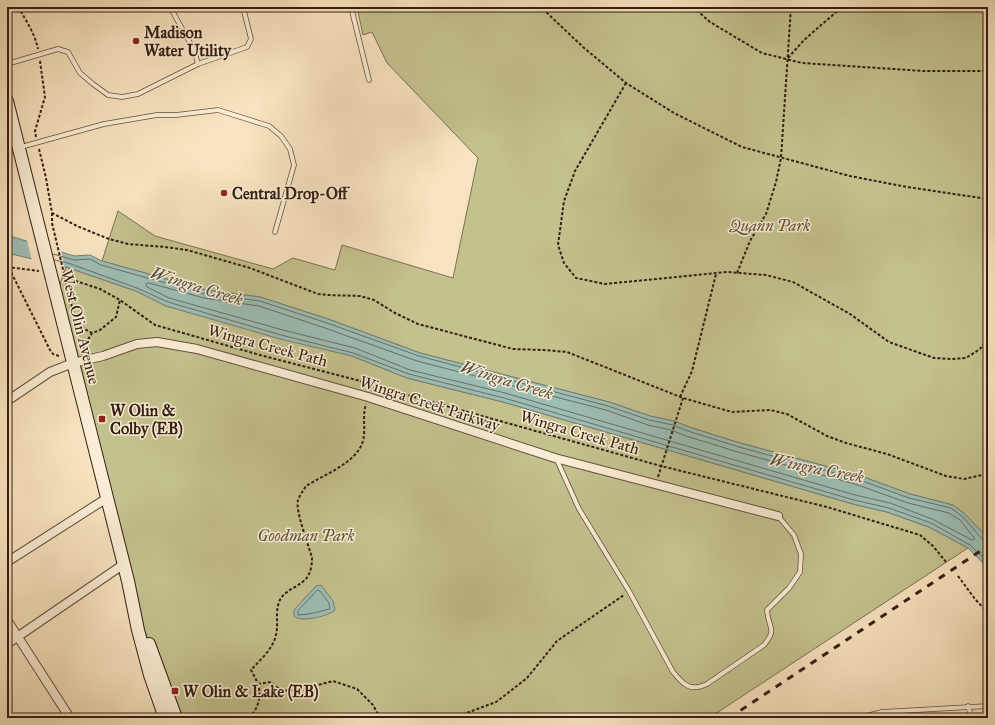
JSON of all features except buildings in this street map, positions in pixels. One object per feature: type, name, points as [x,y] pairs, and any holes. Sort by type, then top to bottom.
[{"type":"street","name":"West Olin Avenue","points":[[7,101],[124,564],[138,630],[165,718]]},
{"type":"street","name":"Wingra Creek Parkway","points":[[7,401],[50,372],[73,363],[103,356],[137,344],[157,342],[197,349],[368,397],[556,458],[778,516]]},
{"type":"street","points":[[7,562],[107,498]]},
{"type":"street","points":[[7,644],[124,564]]},
{"type":"street","name":"West Olin Avenue","points":[[128,581],[176,718]]},
{"type":"street","points":[[7,620],[70,718]]},
{"type":"lane","points":[[170,7],[194,50],[198,64]]},
{"type":"lane","points":[[7,64],[58,49],[68,52],[80,73],[108,95],[122,97],[138,94],[198,64],[247,47],[251,39],[243,7]]},
{"type":"lane","points":[[351,7],[369,80]]},
{"type":"lane","points":[[19,148],[104,124],[157,115],[176,115],[218,110],[269,126],[281,136],[290,149],[294,165],[275,232]]},
{"type":"lane","points":[[556,458],[579,509],[629,591],[673,672],[681,682],[689,687],[699,688],[707,684],[764,645],[770,638],[772,630],[768,620],[767,610],[789,588],[800,572],[801,554],[794,535],[778,516]]},
{"type":"lane","points":[[968,706],[972,718]]},
{"type":"lane","points":[[858,718],[882,712],[988,706]]},
{"type":"path","points":[[538,7],[545,11],[583,47],[626,83],[674,113],[712,134],[742,147],[850,176],[907,187],[988,198]]},
{"type":"path","points":[[545,11],[547,7]]},
{"type":"path","points":[[693,7],[710,22],[762,53],[787,60],[802,63],[924,71],[988,71]]},
{"type":"path","points":[[737,273],[750,240],[766,214],[776,182],[781,158],[792,7]]},
{"type":"path","points":[[787,60],[804,40],[842,7]]},
{"type":"path","points":[[626,83],[575,171],[564,201],[558,245],[564,263],[576,278],[605,284],[727,272],[766,275],[793,282],[850,314],[889,342],[934,358],[966,358],[980,349],[988,339]]},
{"type":"path","points":[[52,213],[52,223],[75,318],[84,330],[92,333]]},
{"type":"path","points":[[109,239],[128,244],[187,250],[250,268],[318,294],[360,296],[374,300],[395,313],[418,324],[512,349],[567,352],[682,397],[732,412],[770,410],[787,414],[827,436],[846,443],[887,454],[946,476],[964,479],[988,472]]},
{"type":"path","points":[[8,267],[32,270]]},
{"type":"path","points":[[8,267],[50,350],[53,354],[58,356]]},
{"type":"path","points":[[656,484],[682,397],[692,371],[716,274]]},
{"type":"path","name":"Wingra Creek Path","points":[[69,277],[100,289],[120,300],[156,325],[260,355],[372,384],[661,466],[827,507],[920,535],[933,546],[946,562]]},
{"type":"path","points":[[83,348],[92,333],[100,330],[116,316],[120,300]]},
{"type":"path","points":[[249,718],[255,712],[259,701],[259,687],[251,670],[274,640],[276,634],[278,606],[281,599],[284,594],[308,577],[312,565],[312,558],[300,516],[298,502],[301,493],[306,486],[349,460],[359,449],[362,441],[364,411],[372,384]]},
{"type":"path","points":[[958,576],[974,599],[988,613]]},
{"type":"path","points":[[453,718],[496,702],[528,678],[557,641],[629,591]]},
{"type":"path","points":[[258,684],[271,682],[281,691],[302,689],[333,681],[357,689],[373,704],[380,718]]},
{"type":"green space","name":"Quann Park","points":[[357,7],[988,7],[988,530],[983,533],[965,514],[953,505],[910,494],[858,475],[740,443],[674,421],[650,416],[609,402],[420,353],[328,319],[260,297],[206,290],[102,261],[118,211],[155,236],[273,269],[293,258],[335,270],[342,245],[453,278],[478,158],[387,63],[372,32],[363,35]]},
{"type":"green space","name":"Goodman Park","points":[[66,267],[136,291],[166,306],[352,356],[407,378],[503,402],[853,504],[887,512],[929,527],[968,548],[709,718],[176,718],[128,581],[56,295]]},
{"type":"water","name":"Wingra Creek","points":[[7,235],[74,256],[90,255],[102,261],[206,290],[260,297],[328,319],[420,353],[609,402],[650,416],[674,421],[740,443],[858,475],[910,494],[953,505],[965,514],[983,533],[988,541],[988,568],[968,548],[929,527],[887,512],[853,504],[503,402],[407,378],[352,356],[280,339],[166,306],[136,291],[66,267],[7,253]]},
{"type":"water","points":[[321,585],[333,601],[335,610],[327,614],[308,619],[297,618],[294,616],[294,610],[316,586]]},
{"type":"pier","points":[[27,240],[61,250],[65,269],[32,261]]},
{"type":"railway","points":[[729,718],[988,546]]},
{"type":"place","name":"Madison Water Utility","points":[[136,41]]},
{"type":"place","name":"Central Drop-Off","points":[[224,193]]},
{"type":"place","name":"W Olin & Colby (EB)","points":[[102,419]]},
{"type":"place","name":"W Olin & Lake (EB)","points":[[175,691]]}]
